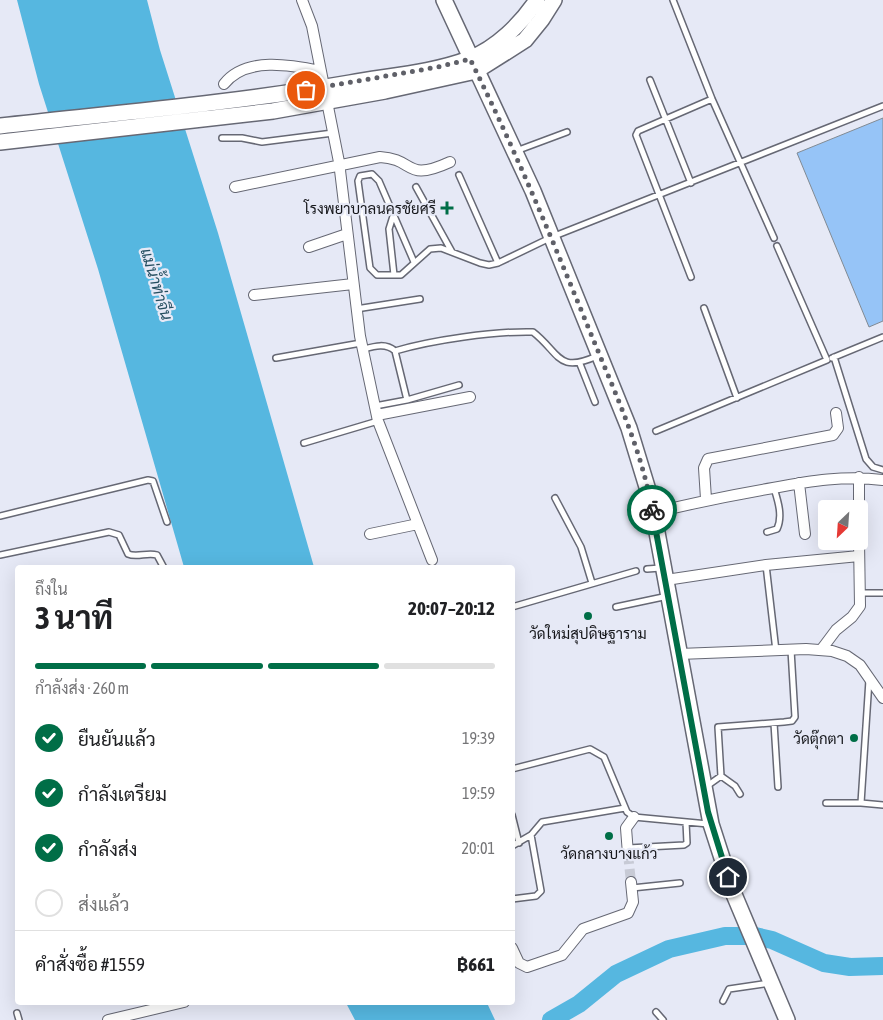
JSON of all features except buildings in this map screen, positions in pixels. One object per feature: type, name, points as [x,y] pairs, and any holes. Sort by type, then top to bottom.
[{"type":"main road","points":[[444,0],[515,152],[552,237],[629,428],[653,513],[711,824],[722,862],[787,1020]]},
{"type":"main road","points":[[473,65],[517,25],[537,0]]},
{"type":"main road","points":[[0,142],[271,104],[326,94],[438,67],[473,65],[525,40],[554,0]]},
{"type":"main road","points":[[0,126],[271,104]]},
{"type":"street","points":[[302,0],[310,19],[334,132],[340,166],[356,309],[377,414],[432,560]]},
{"type":"street","points":[[224,84],[230,76],[239,71],[262,66],[281,64],[321,71]]},
{"type":"street","points":[[236,187],[386,157],[423,172],[450,162]]},
{"type":"street","points":[[309,247],[347,234]]},
{"type":"street","points":[[254,294],[353,284]]},
{"type":"street","points":[[377,414],[470,397]]},
{"type":"street","points":[[706,499],[704,468],[708,459],[833,435],[838,428],[836,413]]},
{"type":"street","points":[[653,513],[706,499],[799,483],[859,477],[883,480]]},
{"type":"street","points":[[859,477],[859,500]]},
{"type":"street","points":[[799,483],[805,534]]},
{"type":"street","points":[[370,534],[418,524]]},
{"type":"street","points":[[822,650],[836,630],[852,617],[860,606],[858,550]]},
{"type":"street","points":[[665,574],[858,556]]},
{"type":"street","points":[[679,654],[822,650],[847,656],[860,664],[883,698]]},
{"type":"street","points":[[628,851],[626,828],[634,817]]},
{"type":"street","points":[[515,954],[519,963],[526,967],[562,955],[583,929],[628,913],[633,902],[631,885]]},
{"type":"street","points":[[108,1020],[151,1006]]},
{"type":"lane","points":[[672,0],[712,99],[774,238]]},
{"type":"lane","points":[[650,80],[691,183]]},
{"type":"lane","points":[[691,277],[658,196],[636,135],[638,131],[712,99]]},
{"type":"lane","points":[[414,262],[376,176],[368,174],[360,176],[358,181],[370,268],[377,275],[394,275],[406,272],[414,262],[430,249],[441,248],[489,265],[498,263],[552,237],[883,106]]},
{"type":"lane","points":[[222,138],[242,138],[262,142],[334,132]]},
{"type":"lane","points":[[515,152],[567,132]]},
{"type":"lane","points":[[459,175],[498,263]]},
{"type":"lane","points":[[416,186],[452,253]]},
{"type":"lane","points":[[394,214],[389,229],[394,275]]},
{"type":"lane","points":[[777,246],[827,360]]},
{"type":"lane","points":[[356,309],[420,299]]},
{"type":"lane","points":[[704,308],[737,398]]},
{"type":"lane","points":[[395,351],[417,345],[516,332],[533,332],[557,358],[570,363],[580,364],[600,355]]},
{"type":"lane","points":[[656,431],[883,337]]},
{"type":"lane","points":[[276,358],[362,346],[377,345],[391,347],[395,351],[407,400]]},
{"type":"lane","points":[[834,358],[866,459],[873,468],[883,470]]},
{"type":"lane","points":[[580,364],[595,402]]},
{"type":"lane","points":[[304,443],[407,400],[459,386]]},
{"type":"lane","points":[[0,516],[148,480],[153,481],[167,522]]},
{"type":"lane","points":[[767,532],[777,529],[780,523],[779,508],[774,488]]},
{"type":"lane","points":[[555,498],[581,547],[592,583]]},
{"type":"lane","points":[[0,555],[109,532],[119,535],[128,554],[133,556],[157,555],[162,565]]},
{"type":"lane","points":[[766,565],[776,651]]},
{"type":"lane","points":[[647,569],[665,574]]},
{"type":"lane","points":[[515,606],[636,571]]},
{"type":"lane","points":[[860,593],[883,593]]},
{"type":"lane","points":[[616,607],[669,596]]},
{"type":"lane","points":[[721,776],[718,726],[792,721],[795,717],[791,650]]},
{"type":"lane","points":[[861,803],[869,677]]},
{"type":"lane","points":[[774,723],[778,787]]},
{"type":"lane","points":[[515,768],[590,749],[604,758],[625,808],[634,817],[711,824]]},
{"type":"lane","points":[[704,788],[721,776]]},
{"type":"lane","points":[[721,776],[735,786],[740,794]]},
{"type":"lane","points":[[826,804],[883,804]]},
{"type":"lane","points":[[515,845],[531,835],[542,822],[625,808]]},
{"type":"lane","points":[[628,851],[688,843],[686,822]]},
{"type":"lane","points":[[515,827],[519,843]]},
{"type":"lane","points":[[515,899],[536,896],[541,891],[531,835]]},
{"type":"lane","points":[[631,885],[680,883]]},
{"type":"lane","points":[[724,1001],[729,990],[768,976]]},
{"type":"lane","points":[[656,1012],[663,1020]]},
{"type":"lane","points":[[17,1013],[19,1020]]},
{"type":"water","name":"แม่น้ำท่าจีน","points":[[17,0],[147,0],[160,50],[218,233],[313,565],[183,565],[98,269],[39,84]]},
{"type":"water","points":[[347,1005],[488,1005],[495,1020],[355,1020]]},
{"type":"waterway","points":[[551,1020],[579,1004],[616,974],[669,949],[725,936],[755,936],[772,940],[824,963],[850,967],[883,966]]},
{"type":"tunnel","points":[[628,854],[631,882]]},
{"type":"way so far","points":[[306,90],[438,67],[470,59],[533,191],[607,373],[629,428],[651,500],[652,510]]},
{"type":"place","name":"โรงพยาบาลนครชัยศรี","points":[[447,208]]},
{"type":"place","name":"วัดใหม่สุปดิษฐาราม","points":[[588,616]]},
{"type":"place","name":"วัดตุ๊กตา","points":[[854,738]]},
{"type":"place","name":"วัดกลางบางแก้ว","points":[[609,836]]},
{"type":"route","points":[[652,510],[708,812],[728,877]]}]
